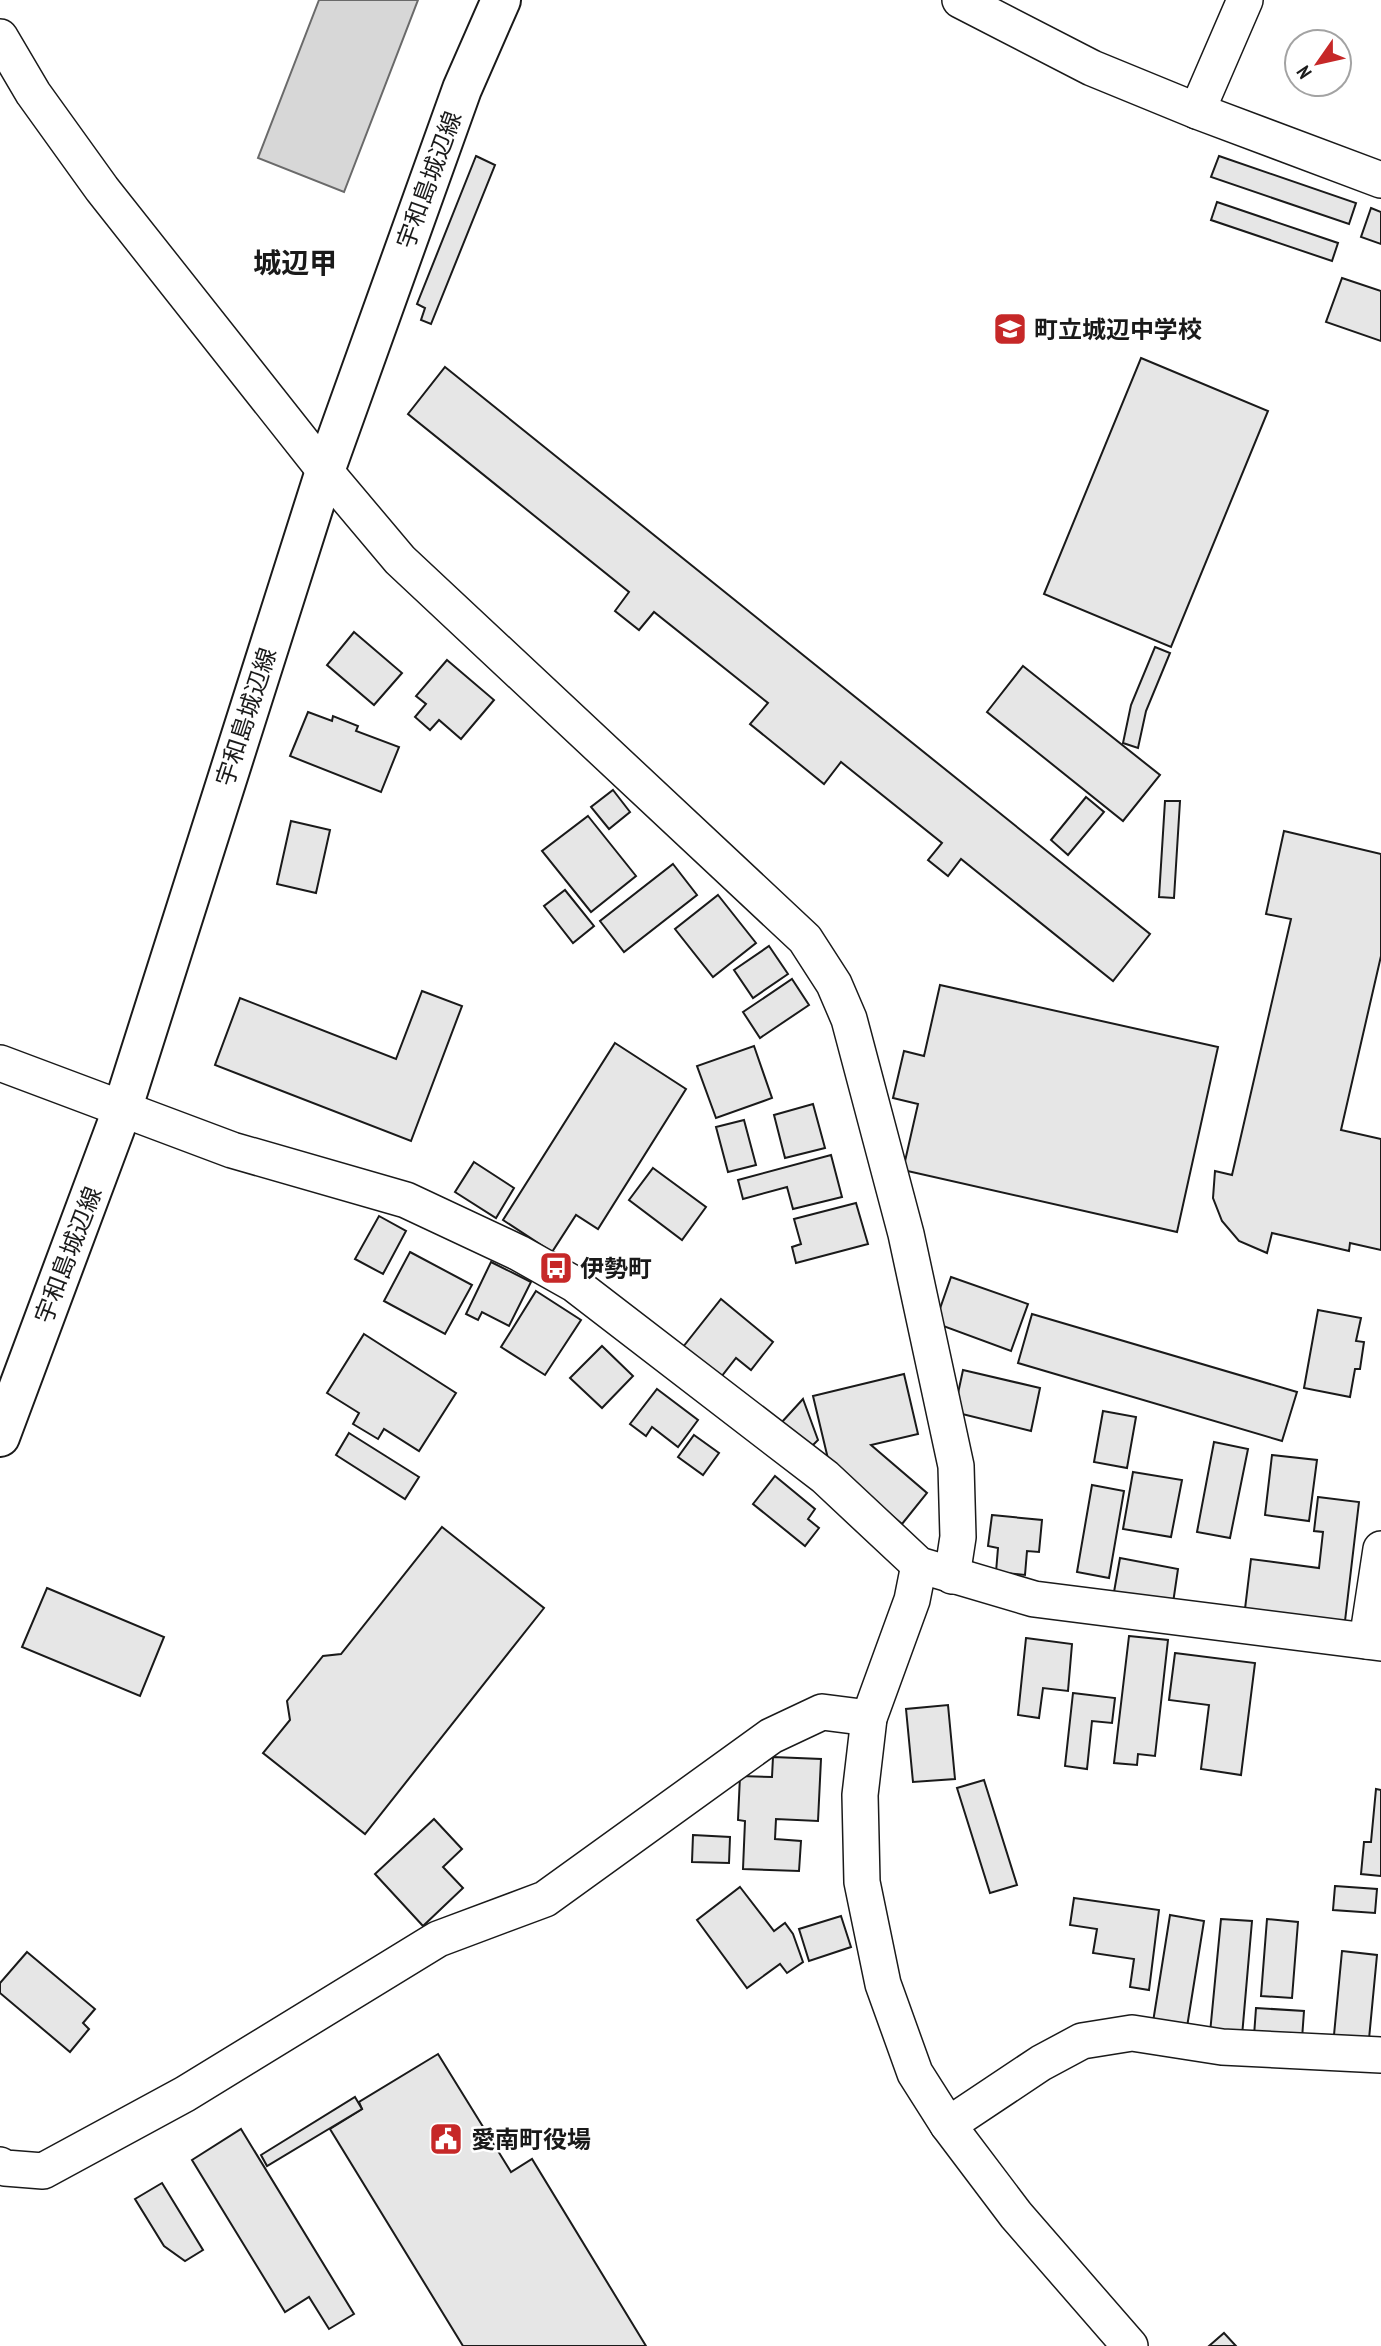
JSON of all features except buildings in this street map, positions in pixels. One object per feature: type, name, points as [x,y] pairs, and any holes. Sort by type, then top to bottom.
[{"type":"main road","name":"宇和島城辺線","points":[[0,1437],[122,1110],[324,471],[462,89],[501,0]]},
{"type":"street","points":[[960,0],[1092,68],[1197,111],[1381,180]]},
{"type":"street","points":[[1197,111],[1245,0]]},
{"type":"street","points":[[0,37],[33,93],[102,189],[324,471],[400,560],[805,939],[834,984],[849,1019],[906,1234],[956,1466],[958,1536],[952,1576]]},
{"type":"street","points":[[0,1063],[232,1150],[406,1200],[519,1253],[574,1284],[825,1477],[919,1565],[1034,1599],[1374,1642],[1381,1549]]},
{"type":"street","points":[[919,1565],[912,1600],[869,1718],[860,1795],[862,1882],[883,1984],[915,2073],[948,2125],[1016,2215],[1130,2346]]},
{"type":"street","points":[[0,2165],[5,2168],[43,2171],[186,2094],[438,1939],[545,1899],[771,1736],[822,1712],[869,1718]]},
{"type":"street","points":[[948,2125],[1041,2063],[1082,2042],[1132,2033],[1222,2047],[1381,2055]]},
{"type":"shaded area","points":[[319,0],[418,0],[344,192],[258,158]]},
{"type":"place","name":"町立城辺中学校","points":[[1010,329]]},
{"type":"place","name":"伊勢町","points":[[556,1268]]},
{"type":"place","name":"愛南町役場","points":[[446,2139]]},
{"type":"district","name":"城辺甲","points":[[295,262]]}]
